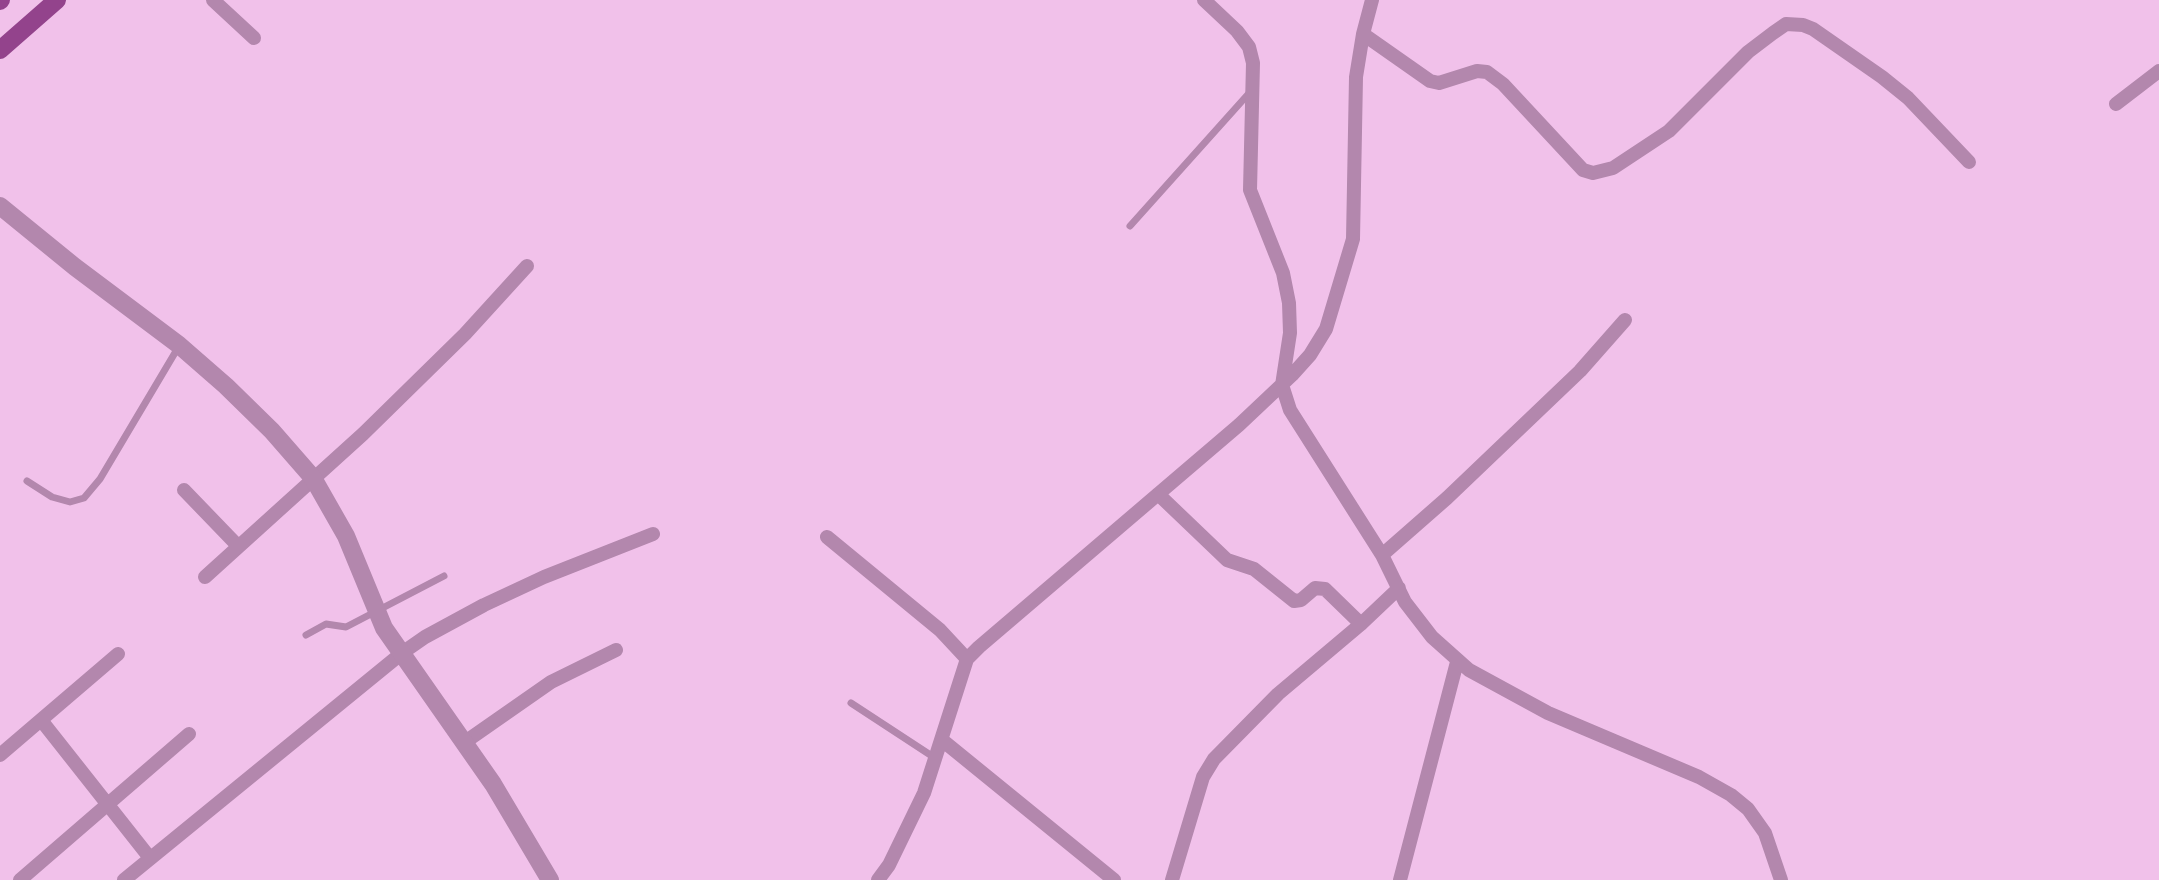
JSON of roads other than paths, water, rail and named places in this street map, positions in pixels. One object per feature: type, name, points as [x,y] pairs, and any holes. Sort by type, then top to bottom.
[{"type":"main road","points":[[0,50],[57,0]]},
{"type":"street","points":[[213,0],[254,38]]},
{"type":"street","points":[[1204,0],[1237,31],[1249,47],[1253,63],[1250,190],[1283,273],[1289,303],[1290,333],[1282,385],[1290,410],[1382,555],[1405,602],[1457,662],[1488,681],[1548,713],[1699,777],[1731,795],[1748,809],[1765,832],[1781,880]]},
{"type":"street","points":[[878,880],[889,865],[924,793],[967,659],[1239,425],[1310,355],[1326,329],[1353,239],[1356,77],[1372,0]]},
{"type":"street","points":[[1363,34],[1430,80],[1439,83],[1477,71],[1487,72],[1503,85],[1583,170],[1593,173],[1613,168],[1669,131],[1748,52],[1780,28],[1786,24],[1803,25],[1813,29],[1908,98],[1969,162]]},
{"type":"street","points":[[2116,104],[2159,71]]},
{"type":"street","points":[[0,206],[75,267],[179,345],[272,431],[313,478],[346,536],[384,628],[465,742],[550,880]]},
{"type":"street","points":[[205,577],[363,434],[465,334],[527,266]]},
{"type":"street","points":[[1382,555],[1447,498],[1580,371],[1625,320]]},
{"type":"street","points":[[184,490],[238,546]]},
{"type":"street","points":[[1158,494],[1227,560],[1254,569],[1294,601],[1301,600],[1320,587],[1361,624]]},
{"type":"street","points":[[133,878],[150,858],[425,636],[544,577],[653,534]]},
{"type":"street","points":[[827,537],[901,596],[940,630],[967,659]]},
{"type":"street","points":[[1172,880],[1203,778],[1214,759],[1278,694],[1361,624],[1399,587]]},
{"type":"street","points":[[465,742],[551,682],[616,650]]},
{"type":"street","points":[[0,755],[118,654]]},
{"type":"street","points":[[1400,880],[1457,662]]},
{"type":"street","points":[[41,720],[150,858]]},
{"type":"street","points":[[20,880],[189,734]]},
{"type":"street","points":[[942,740],[1114,880]]},
{"type":"lane","points":[[1130,226],[1252,89]]},
{"type":"lane","points":[[27,481],[52,497],[71,502],[84,498],[100,480],[179,345]]},
{"type":"lane","points":[[306,635],[326,624],[346,627],[444,576]]},
{"type":"lane","points":[[851,703],[936,758]]}]
